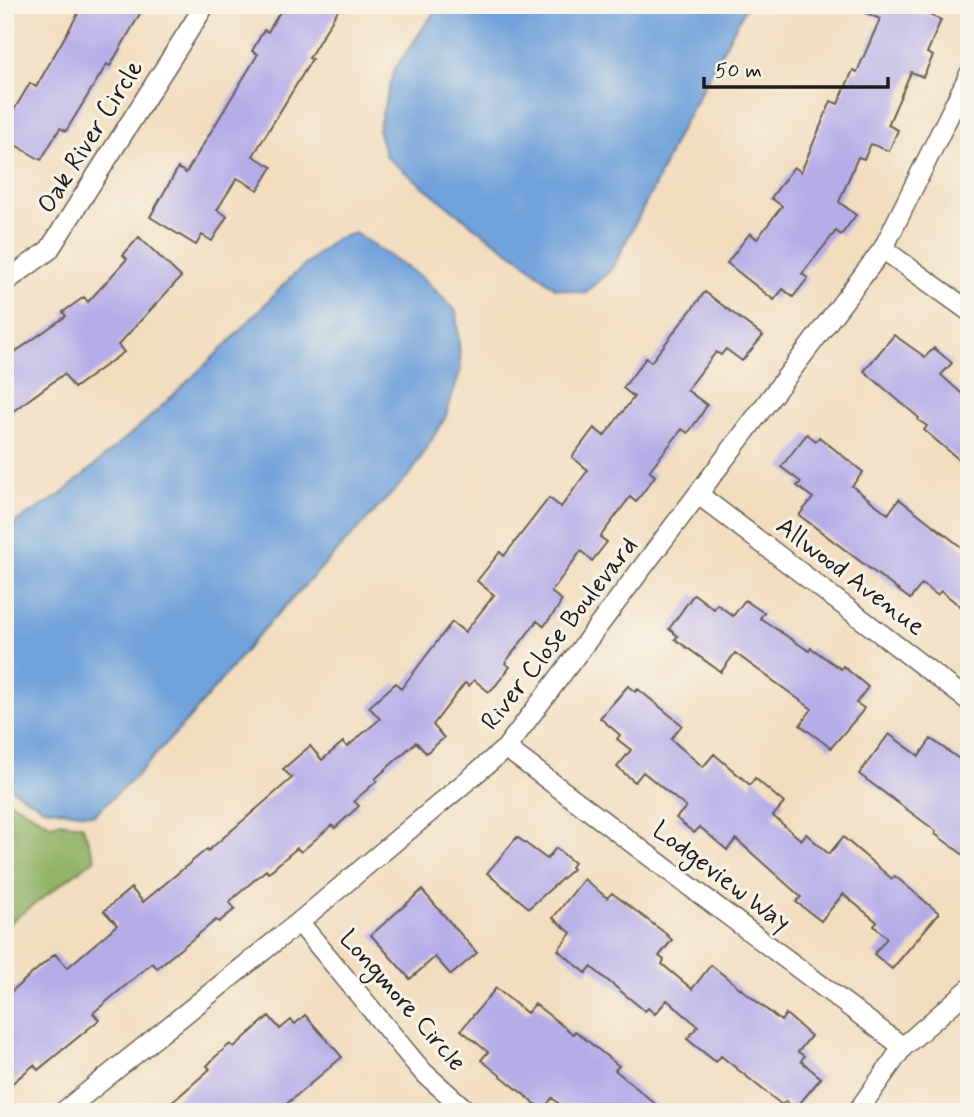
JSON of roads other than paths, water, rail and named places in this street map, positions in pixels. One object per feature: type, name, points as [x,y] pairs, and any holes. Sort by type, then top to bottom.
[{"type":"street","name":"Oak River Circle","points":[[5,282],[50,250],[205,5]]},
{"type":"street","name":"River Close Boulevard","points":[[63,1112],[299,922],[506,748],[883,249],[969,75]]},
{"type":"street","points":[[883,249],[969,311]]},
{"type":"street","name":"Allwood Avenue","points":[[699,495],[969,701]]},
{"type":"street","name":"Lodgeview Way","points":[[506,748],[903,1047]]},
{"type":"street","name":"Longmore Circle","points":[[299,922],[422,1071],[468,1112]]},
{"type":"street","points":[[857,1112],[903,1047],[969,989]]},
{"type":"water","points":[[439,5],[747,5],[677,136],[612,269],[585,293],[555,288],[386,157],[378,129],[394,70]]},
{"type":"water","points":[[355,233],[424,279],[456,311],[461,369],[445,418],[412,472],[259,634],[195,712],[137,775],[94,815],[43,808],[5,785],[5,528],[59,496],[149,418],[228,343],[289,279],[335,239]]}]
